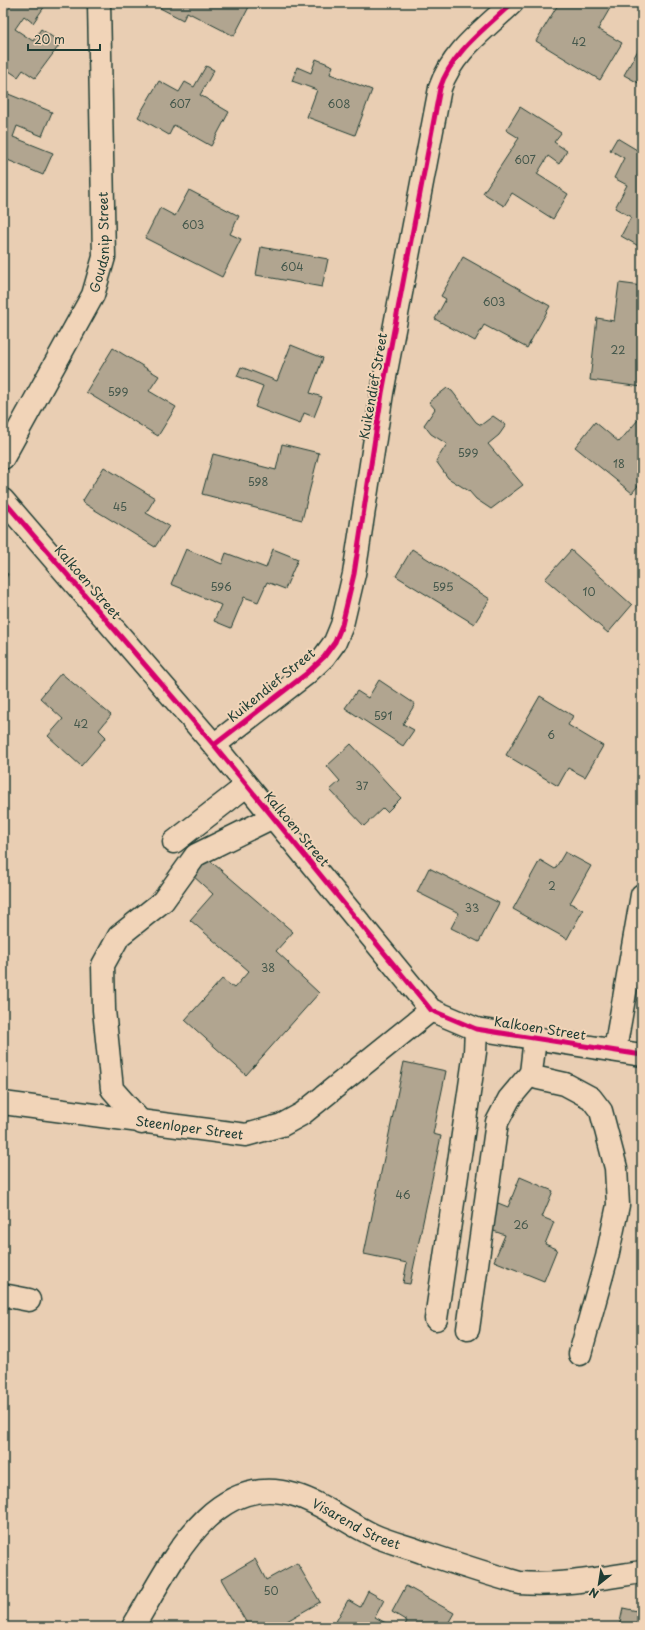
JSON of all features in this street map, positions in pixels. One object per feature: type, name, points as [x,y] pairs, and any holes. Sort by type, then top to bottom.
[{"type":"street","name":"Goudsnip Street","points":[[3,458],[93,295],[104,257],[99,3]]},
{"type":"street","name":"Kuikendief Street","points":[[214,745],[306,674],[324,657],[335,642],[342,625],[354,574],[382,393],[440,88],[445,73],[456,56],[512,3]]},
{"type":"street","name":"Kalkoen Street","points":[[3,500],[214,745],[246,786],[431,1010],[476,1029],[642,1055]]},
{"type":"street","points":[[174,842],[246,786]]},
{"type":"street","points":[[142,1122],[112,1089],[104,1010],[103,965],[119,936],[163,901],[196,855],[272,817]]},
{"type":"street","points":[[615,1050],[642,896]]},
{"type":"street","name":"Steenloper Street","points":[[3,1103],[246,1135],[282,1125],[302,1114],[431,1010]]},
{"type":"street","points":[[436,1319],[475,1052],[476,1029]]},
{"type":"street","points":[[468,1329],[497,1122],[509,1099],[531,1073],[535,1038]]},
{"type":"street","points":[[531,1073],[538,1078],[565,1084],[591,1098],[601,1111],[616,1168],[618,1206],[607,1257],[580,1354]]},
{"type":"street","points":[[3,1295],[29,1300]]},
{"type":"street","name":"Visarend Street","points":[[134,1627],[187,1537],[206,1517],[219,1507],[238,1497],[257,1492],[295,1495],[374,1535],[520,1583],[564,1583],[642,1572]]},
{"type":"building","points":[[3,3],[11,3],[14,5],[15,3],[47,3],[33,23],[24,16],[15,29],[33,41],[41,29],[61,43],[35,78],[23,70],[18,77],[3,67]]},
{"type":"building","points":[[162,3],[251,3],[234,36],[187,12],[183,20],[160,8]]},
{"type":"building","points":[[559,3],[613,3],[598,29],[622,43],[600,80],[536,41]]},
{"type":"building","points":[[642,43],[642,85],[624,75]]},
{"type":"building","points":[[316,59],[333,66],[330,74],[372,90],[355,135],[307,117],[317,90],[292,81],[297,67],[311,73]]},
{"type":"building","points":[[206,66],[214,70],[200,95],[229,112],[211,146],[174,125],[169,135],[138,117],[159,81],[179,92],[185,82],[194,87]]},
{"type":"building","points":[[6,93],[52,112],[42,136],[17,126],[13,137],[53,153],[43,175],[3,158],[3,99]]},
{"type":"building","points":[[520,107],[561,133],[554,142],[567,151],[559,164],[548,156],[537,174],[568,194],[553,219],[512,193],[504,206],[483,193],[519,138],[506,130]]},
{"type":"building","points":[[617,138],[642,153],[642,167],[638,174],[642,177],[642,248],[621,236],[631,217],[615,208],[627,185],[614,178],[624,158],[610,150]]},
{"type":"building","points":[[189,190],[239,216],[230,234],[241,239],[222,277],[145,238],[160,208],[175,216]]},
{"type":"building","points":[[261,247],[328,259],[322,287],[256,275]]},
{"type":"building","points":[[463,257],[550,306],[527,348],[484,325],[475,341],[435,319],[446,299],[441,296]]},
{"type":"building","points":[[619,283],[642,286],[642,387],[590,380],[597,318],[614,321]]},
{"type":"building","points":[[291,345],[323,358],[310,393],[322,397],[314,417],[304,413],[300,424],[255,407],[263,386],[237,376],[241,367],[277,381]]},
{"type":"building","points":[[113,348],[159,376],[149,391],[176,407],[158,436],[86,392]]},
{"type":"building","points":[[447,388],[452,391],[476,422],[481,425],[493,416],[506,425],[499,435],[488,444],[523,485],[491,509],[476,499],[469,491],[448,478],[436,461],[447,444],[431,434],[424,425],[435,409],[429,402]]},
{"type":"building","points":[[638,420],[642,423],[642,481],[632,493],[575,447],[595,422],[619,442]]},
{"type":"building","points":[[282,444],[319,453],[302,520],[202,494],[213,454],[276,470]]},
{"type":"building","points":[[104,467],[155,498],[146,513],[169,526],[155,547],[82,502]]},
{"type":"building","points":[[186,549],[222,564],[226,553],[266,568],[273,549],[298,559],[285,589],[267,582],[258,602],[244,597],[231,628],[214,621],[221,605],[171,584]]},
{"type":"building","points":[[412,549],[490,599],[474,624],[396,576]]},
{"type":"building","points":[[571,550],[632,605],[608,633],[545,579]]},
{"type":"building","points":[[3,572],[8,574],[3,584]]},
{"type":"building","points":[[61,673],[111,715],[99,730],[106,737],[81,766],[48,736],[63,719],[40,698]]},
{"type":"building","points":[[379,680],[415,704],[403,724],[414,730],[403,746],[345,708],[357,691],[368,698]]},
{"type":"building","points":[[540,696],[573,716],[568,725],[603,746],[585,777],[568,768],[558,786],[506,755]]},
{"type":"building","points":[[351,744],[401,798],[387,812],[383,808],[364,826],[330,790],[340,781],[327,766]]},
{"type":"building","points":[[565,852],[591,866],[570,903],[583,910],[567,939],[513,909],[540,860],[555,869]]},
{"type":"building","points":[[207,858],[293,932],[276,951],[319,993],[246,1075],[185,1020],[222,979],[234,988],[249,971],[190,920],[213,894],[192,875]]},
{"type":"building","points":[[429,868],[499,903],[479,942],[451,928],[459,913],[417,892]]},
{"type":"building","points":[[404,1062],[446,1071],[433,1134],[441,1136],[410,1284],[403,1283],[407,1263],[364,1254]]},
{"type":"building","points":[[520,1177],[553,1191],[542,1217],[554,1222],[545,1244],[557,1249],[544,1281],[494,1261],[505,1235],[488,1229],[498,1203],[508,1207]]},
{"type":"building","points":[[255,1559],[266,1580],[297,1563],[320,1602],[287,1621],[290,1627],[249,1627],[221,1579]]},
{"type":"building","points":[[406,1586],[454,1613],[446,1627],[404,1627],[407,1621],[392,1612]]},
{"type":"building","points":[[368,1591],[384,1600],[375,1617],[393,1627],[333,1627],[348,1600],[360,1607]]},
{"type":"building","points":[[623,1608],[642,1612],[642,1627],[619,1627]]},
{"type":"cycle path","points":[[214,745],[306,674],[324,657],[335,642],[342,625],[354,574],[382,393],[440,88],[445,75],[461,52],[512,3]]},
{"type":"cycle path","points":[[3,500],[214,745],[431,1010],[476,1029],[642,1055]]}]
